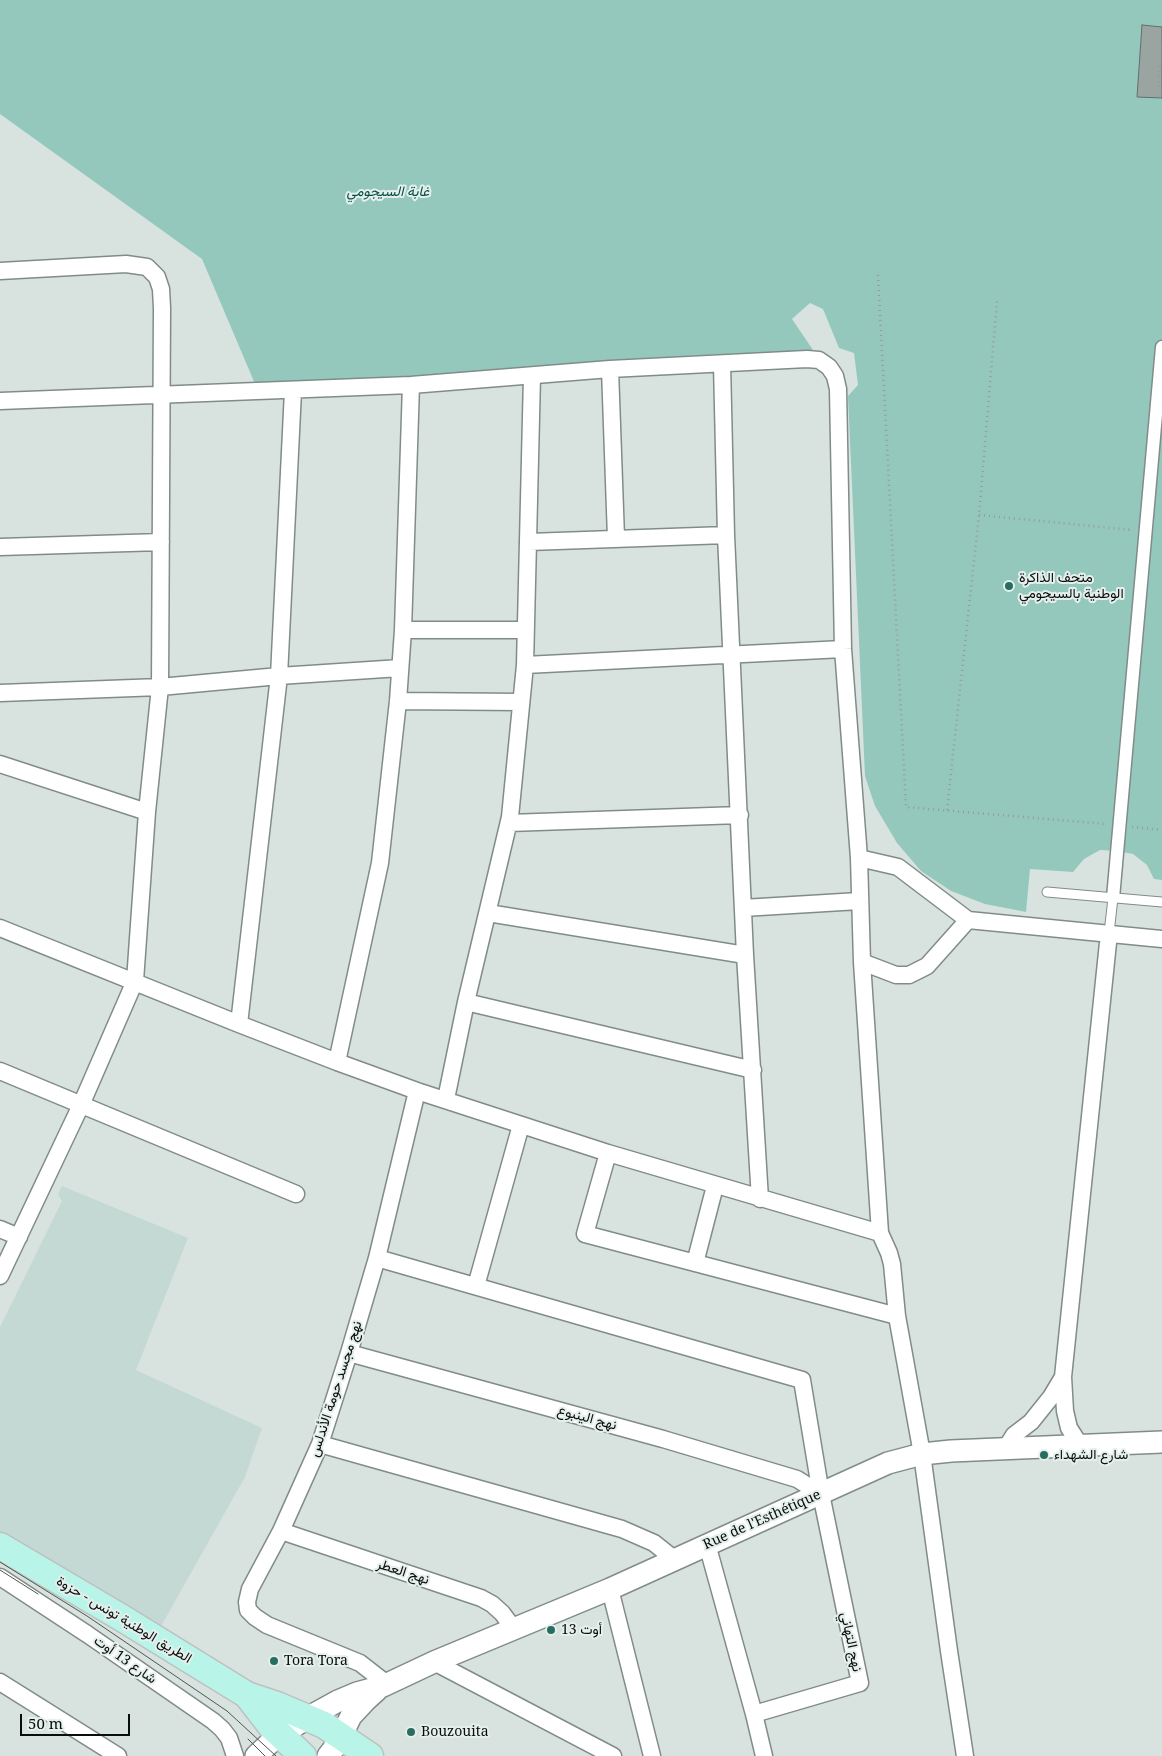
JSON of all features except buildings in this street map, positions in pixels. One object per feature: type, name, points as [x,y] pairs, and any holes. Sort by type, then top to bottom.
[{"type":"main road","name":"الطريق الوطنية تونس - حزوة","points":[[0,1546],[122,1618],[246,1695],[324,1725],[334,1746],[370,1756]]},
{"type":"main road","name":"الطريق الوطنية تونس - حزوة","points":[[246,1695],[281,1736],[303,1756]]},
{"type":"street","points":[[0,271],[126,264],[147,267],[156,277],[161,289],[160,687],[147,812],[135,981],[81,1105],[0,1276]]},
{"type":"street","points":[[1113,898],[1162,346]]},
{"type":"street","points":[[0,401],[411,385],[610,369],[808,359],[819,360],[829,367],[835,376],[838,389],[843,649],[858,858],[862,962],[880,1233],[892,1264],[897,1316],[922,1454],[965,1756]]},
{"type":"street","points":[[722,364],[726,535],[733,655],[745,955],[760,1199]]},
{"type":"street","points":[[610,369],[616,538]]},
{"type":"street","points":[[446,1099],[466,1002],[509,823],[525,665],[532,376]]},
{"type":"street","points":[[337,1062],[380,864],[398,701],[403,630],[411,385]]},
{"type":"street","points":[[239,1024],[279,676],[293,391]]},
{"type":"street","points":[[529,542],[726,535]]},
{"type":"street","points":[[0,547],[161,542]]},
{"type":"street","points":[[403,630],[525,630]]},
{"type":"street","points":[[525,665],[843,649]]},
{"type":"street","points":[[0,693],[160,687],[279,676],[400,668]]},
{"type":"street","points":[[398,701],[521,702]]},
{"type":"street","points":[[0,764],[147,812]]},
{"type":"street","points":[[509,823],[740,815]]},
{"type":"street","points":[[858,858],[898,867],[968,920],[1162,938]]},
{"type":"street","points":[[743,908],[859,901]]},
{"type":"street","points":[[488,913],[745,955]]},
{"type":"street","points":[[862,962],[896,975],[909,975],[927,966],[968,920]]},
{"type":"street","points":[[0,928],[239,1024],[418,1091],[715,1186],[880,1233]]},
{"type":"street","points":[[1080,1446],[1069,1428],[1065,1411],[1063,1377],[1109,933]]},
{"type":"street","points":[[466,1002],[753,1070]]},
{"type":"street","points":[[0,1071],[296,1194]]},
{"type":"street","name":"نهج مجسد حومة الأندلس","points":[[385,1685],[360,1664],[254,1617],[248,1610],[246,1602],[250,1589],[281,1531],[320,1444],[377,1258],[418,1091]]},
{"type":"street","points":[[476,1286],[521,1125]]},
{"type":"street","points":[[608,1153],[585,1234],[897,1316]]},
{"type":"street","points":[[695,1263],[715,1186]]},
{"type":"street","points":[[0,1229],[19,1237]]},
{"type":"street","points":[[377,1258],[802,1380],[821,1494]]},
{"type":"street","name":"نهج الينبوع","points":[[349,1354],[662,1439],[796,1479],[821,1494]]},
{"type":"street","points":[[1006,1448],[1014,1435],[1031,1422],[1051,1397],[1063,1377]]},
{"type":"street","name":"Rue de l'Esthétique","points":[[256,1756],[307,1718],[338,1700],[385,1685],[434,1662],[610,1589],[888,1462],[922,1454],[1006,1448],[1162,1442]]},
{"type":"street","points":[[320,1444],[622,1529],[654,1543],[674,1559]]},
{"type":"street","name":"نهج التهاني","points":[[754,1714],[860,1683],[821,1494]]},
{"type":"street","name":"نهج العطر","points":[[281,1531],[481,1598],[492,1604],[502,1613],[514,1629]]},
{"type":"street","points":[[707,1544],[764,1756]]},
{"type":"street","name":"شارع 13 أوت","points":[[0,1577],[87,1634],[213,1721],[229,1738],[235,1756]]},
{"type":"street","points":[[610,1589],[652,1756]]},
{"type":"street","points":[[434,1662],[613,1756]]},
{"type":"street","points":[[0,1682],[118,1756]]},
{"type":"street","name":"Rue de l'Esthétique","points":[[334,1746],[358,1708],[385,1685]]},
{"type":"lane","points":[[1047,892],[1162,902]]},
{"type":"lane","points":[[1109,933],[1113,898]]},
{"type":"path","points":[[1162,46],[1158,84],[1162,91]]},
{"type":"path","points":[[878,276],[906,807],[1162,830]]},
{"type":"path","points":[[948,810],[980,515],[997,301]]},
{"type":"path","points":[[980,515],[1145,531]]},
{"type":"shaded area","points":[[62,1186],[188,1238],[136,1370],[262,1428],[245,1477],[160,1628],[0,1538],[0,1327],[62,1201],[58,1194]]},
{"type":"green space","name":"متحف الذاكرة الوطنية بالسيجومي","points":[[0,0],[1162,0],[1162,880],[1154,879],[1147,865],[1133,854],[1100,850],[1084,859],[1073,872],[1030,869],[1026,912],[985,904],[951,891],[921,871],[897,843],[875,806],[865,776],[848,396],[858,385],[854,353],[839,348],[823,309],[810,303],[792,319],[813,350],[684,356],[261,398],[202,259],[0,114]]},
{"type":"tram line","points":[[0,1562],[87,1616],[227,1711],[276,1756]]},
{"type":"tram line","points":[[0,1570],[38,1594]]},
{"type":"tram line","points":[[248,1739],[265,1756]]},
{"type":"place","name":"متحف الذاكرة الوطنية بالسيجومي","points":[[1009,586]]},
{"type":"place","name":"شارع الشهداء","points":[[1044,1455]]},
{"type":"place","name":"13 أوت","points":[[551,1630]]},
{"type":"place","name":"Tora Tora","points":[[274,1661]]},
{"type":"place","name":"Bouzouita","points":[[411,1732]]},
{"type":"park label","name":"غابة السيجومي","points":[[388,192]]}]
